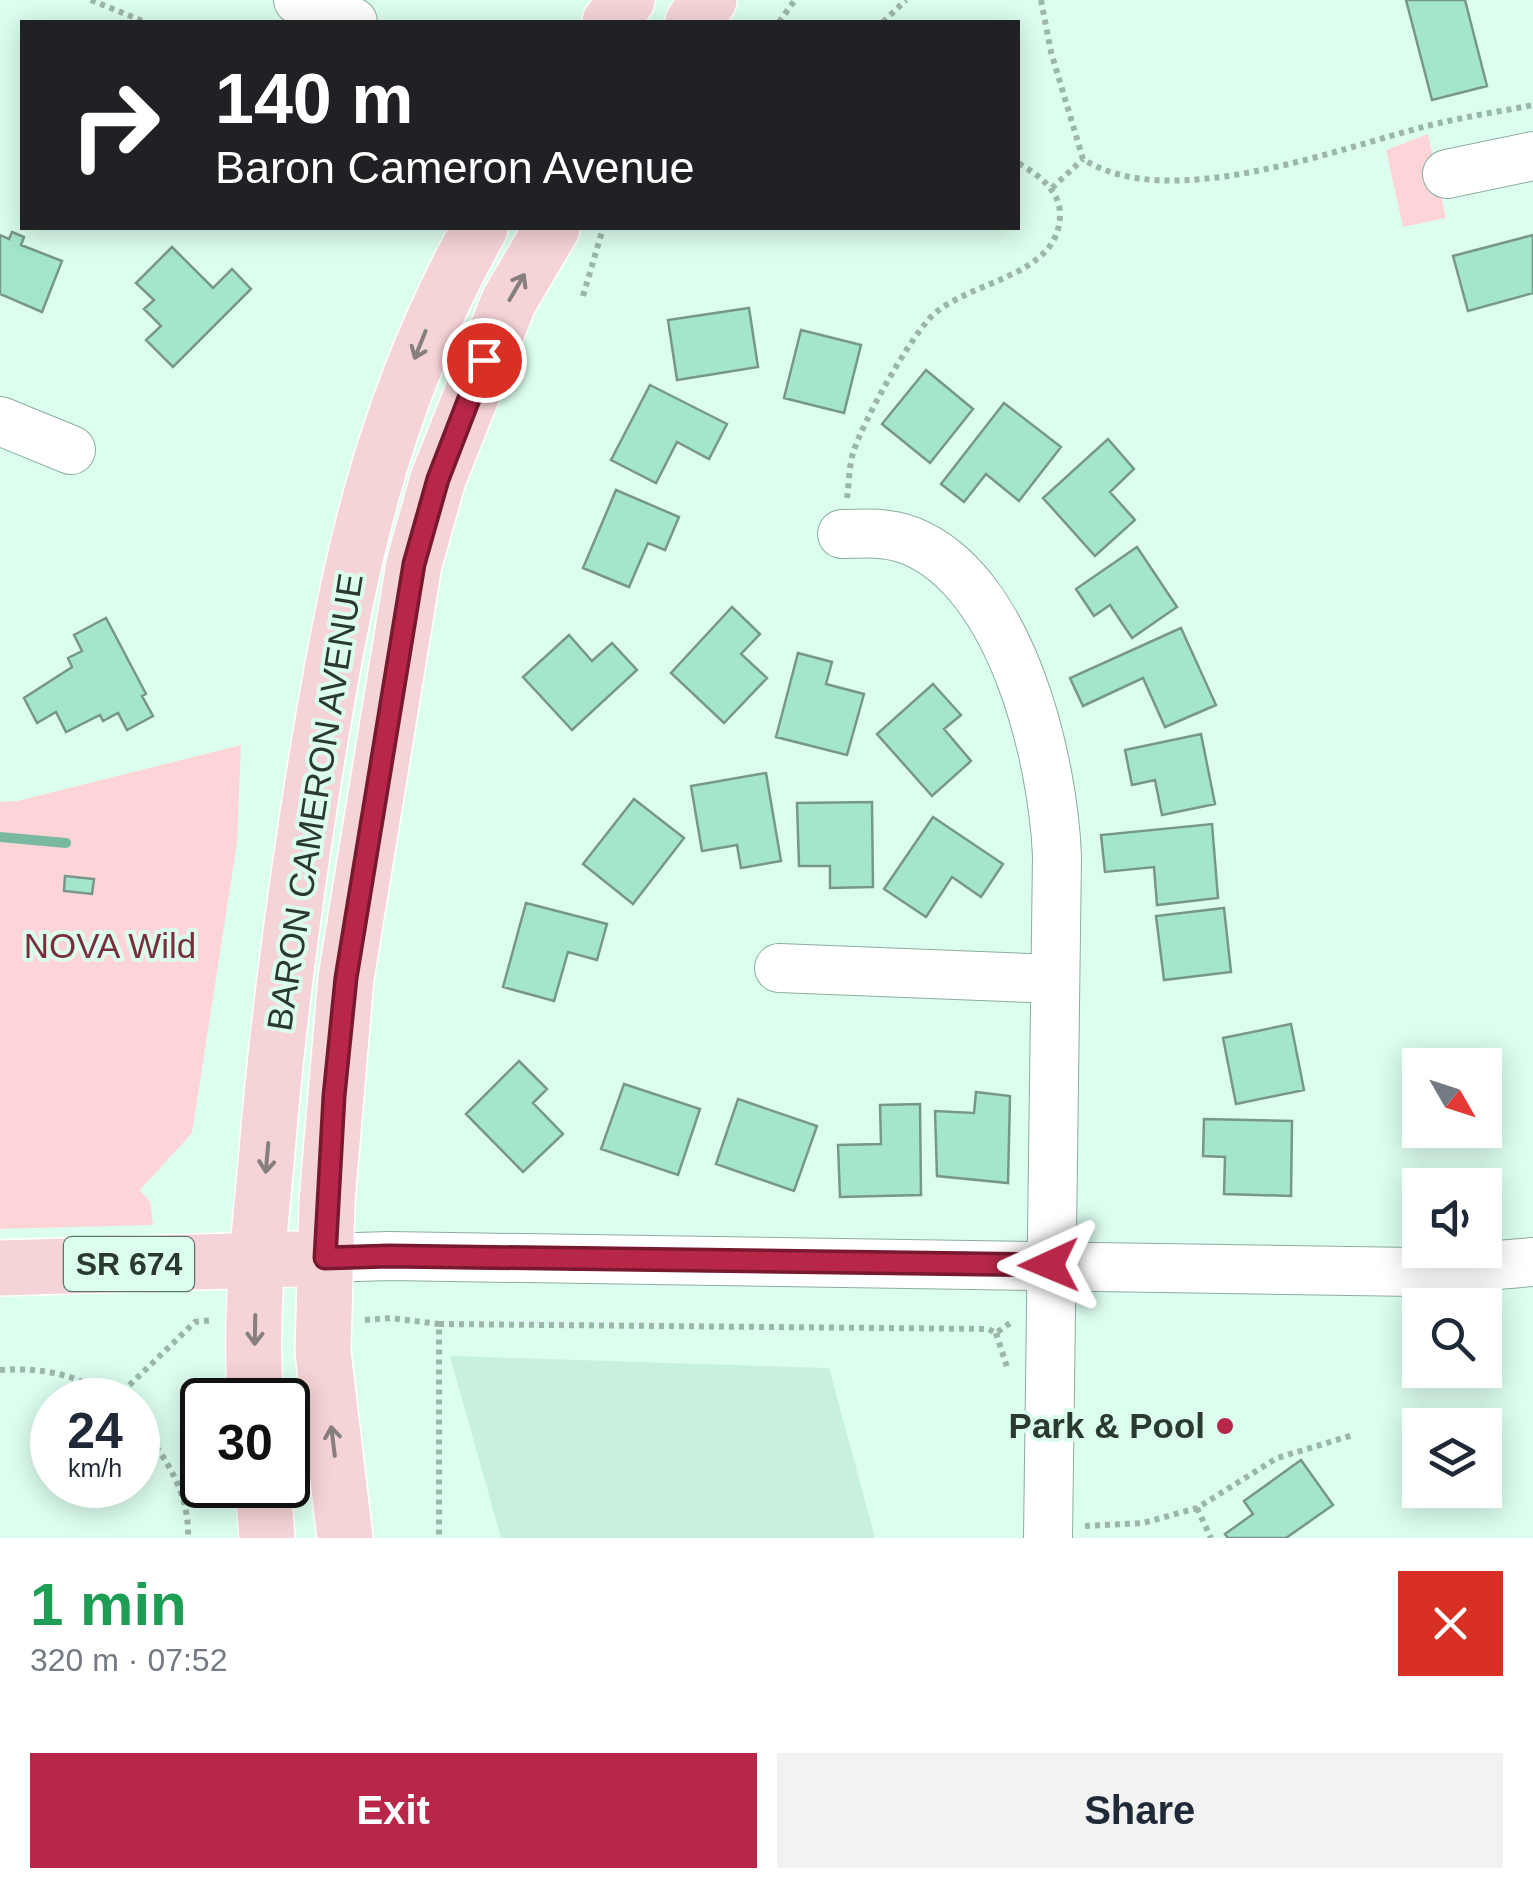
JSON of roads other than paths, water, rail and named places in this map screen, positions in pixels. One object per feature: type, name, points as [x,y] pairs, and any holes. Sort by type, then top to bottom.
[{"type":"main road","points":[[694,20],[709,0]]},
{"type":"main road","name":"BARON CAMERON AVENUE","points":[[256,1378],[259,1260],[275,1060],[299,873],[333,660],[361,524],[391,422],[424,333],[479,230]]},
{"type":"main road","name":"BARON CAMERON AVENUE","points":[[345,1538],[323,1352],[334,1096],[346,978],[414,564],[438,479],[472,389],[509,301],[551,230]]},
{"type":"main road","name":"SR 674","points":[[0,1268],[325,1258]]},
{"type":"main road","points":[[265,1508],[267,1538]]},
{"type":"street","points":[[298,0],[348,20]]},
{"type":"street","points":[[1447,174],[1533,156]]},
{"type":"street","points":[[0,422],[71,450]]},
{"type":"street","points":[[842,534],[875,532],[910,541],[940,558],[963,580],[998,632],[1044,745],[1055,810],[1049,1320],[1066,1532]]},
{"type":"street","points":[[779,968],[1055,979]]},
{"type":"street","points":[[325,1258],[1414,1272],[1533,1262]]},
{"type":"waterway","points":[[0,837],[66,843]]},
{"type":"place","name":"Park & Pool","points":[[1225,1426]]},
{"type":"park label","name":"NOVA Wild","points":[[110,946]]}]
